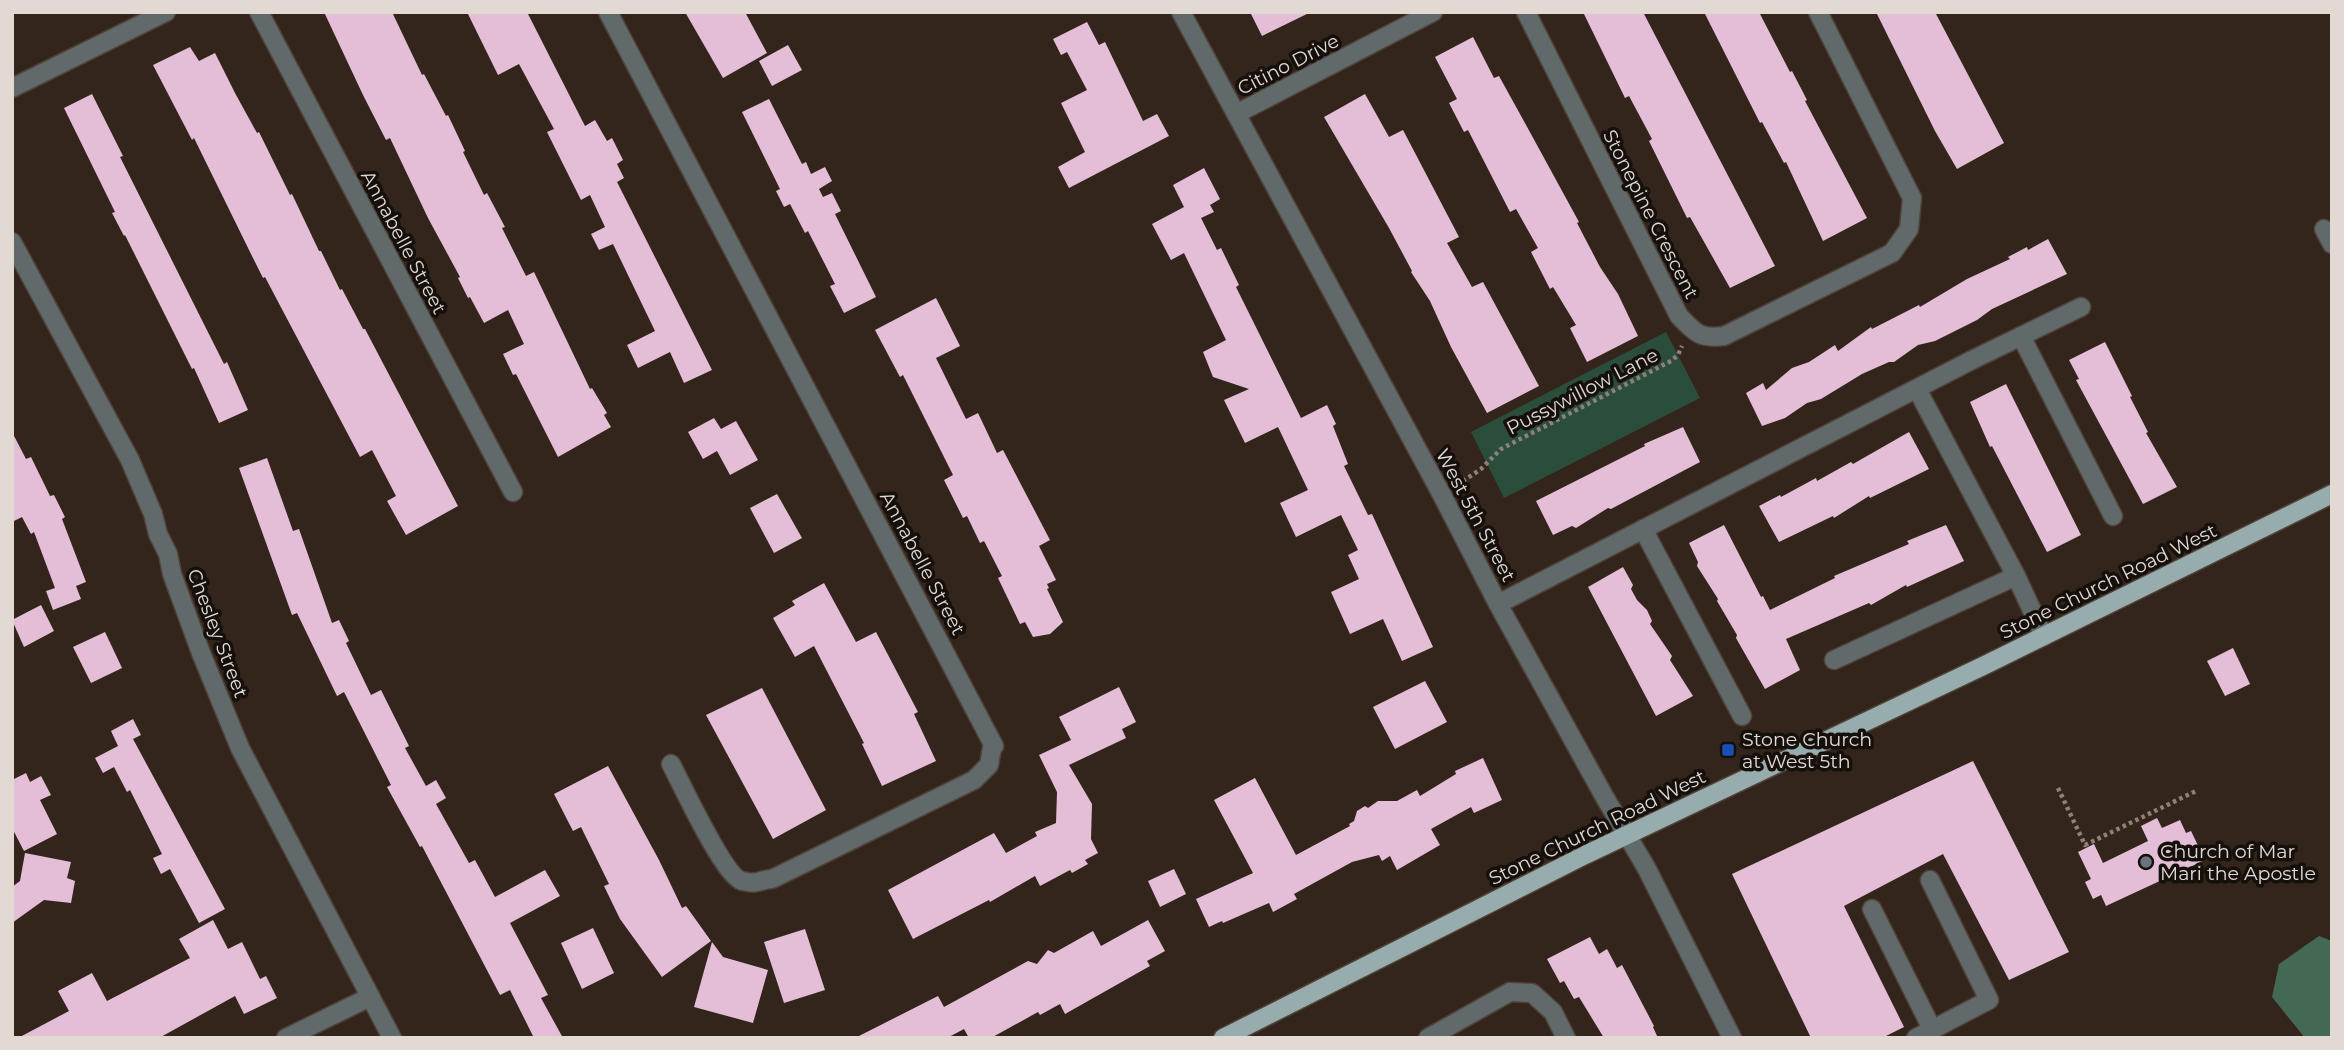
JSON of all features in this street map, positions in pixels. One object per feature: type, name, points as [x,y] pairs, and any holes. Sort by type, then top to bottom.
[{"type":"main road","name":"Stone Church Road West","points":[[1223,1038],[1627,835],[2045,636],[2332,494]]},
{"type":"street","points":[[12,88],[166,12]]},
{"type":"street","name":"Annabelle Street","points":[[259,12],[513,492]]},
{"type":"street","name":"Annabelle Street","points":[[608,12],[987,728],[994,746],[989,765],[974,780],[757,884],[740,881],[723,863],[671,764]]},
{"type":"street","name":"West 5th Street","points":[[1181,12],[1499,604],[1647,869],[1732,1038]]},
{"type":"street","name":"Citino Drive","points":[[1236,114],[1433,12]]},
{"type":"street","name":"Stonepine Crescent","points":[[1526,12],[1679,316],[1693,331]]},
{"type":"street","points":[[1693,331],[1708,338],[1724,336],[1892,253],[1909,229],[1912,198],[1818,12]]},
{"type":"street","name":"Chesley Street","points":[[12,242],[125,450],[153,514],[201,653],[240,748],[392,1038]]},
{"type":"street","points":[[1499,604],[2081,307]]},
{"type":"street","points":[[2021,336],[2113,516]]},
{"type":"street","points":[[1917,389],[2045,636]]},
{"type":"street","points":[[1643,529],[1742,716]]},
{"type":"street","points":[[1834,660],[2016,576]]},
{"type":"street","points":[[1872,909],[1924,1034],[1989,1000],[1930,880]]},
{"type":"street","points":[[1427,1038],[1510,992],[1532,993],[1553,1012],[1566,1038]]},
{"type":"street","points":[[286,1038],[370,997]]},
{"type":"path","name":"Pussywillow Lane","points":[[1442,495],[1481,469],[1501,449],[1671,361],[1693,331]]},
{"type":"path","points":[[2058,789],[2085,845],[2198,790]]},
{"type":"green space","points":[[1666,332],[1700,398],[1504,498],[1471,432]]},
{"type":"green space","points":[[2319,936],[2332,941],[2332,1038],[2305,1038],[2272,997],[2279,964]]},
{"type":"building","points":[[324,12],[392,12],[422,75],[424,74],[446,116],[448,115],[484,195],[487,193],[505,227],[502,228],[526,276],[534,272],[590,389],[592,388],[607,413],[604,415],[611,427],[558,457],[503,354],[524,344],[508,310],[484,323],[470,297],[468,298],[390,138],[386,140],[363,95]]},
{"type":"building","points":[[467,12],[527,12],[585,126],[595,120],[607,141],[612,138],[623,160],[617,164],[624,178],[617,182],[712,370],[684,383],[670,352],[638,368],[627,345],[655,331],[613,244],[599,250],[591,234],[605,227],[590,195],[581,200],[547,132],[554,129],[519,64],[498,75]]},
{"type":"building","points":[[685,12],[745,12],[767,53],[723,78]]},
{"type":"building","points":[[1250,12],[1311,12],[1262,36]]},
{"type":"building","points":[[1583,12],[1643,12],[1775,266],[1730,288],[1690,217],[1687,218],[1649,141],[1652,139],[1629,96],[1625,98]]},
{"type":"building","points":[[1704,12],[1759,12],[1867,218],[1823,241],[1786,162],[1784,163],[1762,122],[1760,123]]},
{"type":"building","points":[[1876,12],[1935,12],[2004,143],[1957,169],[1935,131]]},
{"type":"building","points":[[1087,22],[1099,45],[1105,42],[1143,121],[1157,114],[1169,136],[1069,188],[1058,167],[1085,152],[1061,103],[1087,90],[1067,52],[1061,55],[1053,39]]},
{"type":"building","points":[[1473,37],[1494,78],[1499,76],[1520,114],[1638,336],[1587,362],[1570,328],[1576,325],[1553,287],[1550,289],[1531,252],[1538,248],[1516,209],[1510,212],[1468,130],[1464,132],[1449,103],[1457,99],[1435,57]]},
{"type":"building","points":[[788,45],[802,70],[772,86],[759,61]]},
{"type":"building","points":[[190,47],[199,61],[215,53],[458,506],[406,535],[387,501],[396,496],[372,450],[360,457],[265,277],[263,278],[194,138],[192,140],[153,65]]},
{"type":"building","points":[[92,94],[123,156],[120,157],[224,364],[227,362],[248,410],[219,423],[194,368],[192,369],[112,213],[115,212],[64,108]]},
{"type":"building","points":[[1365,94],[1389,137],[1403,130],[1459,237],[1447,243],[1472,287],[1483,282],[1539,386],[1487,413],[1451,347],[1430,301],[1324,117]]},
{"type":"building","points":[[769,99],[802,164],[806,162],[811,174],[825,167],[832,181],[819,189],[823,197],[832,193],[841,211],[835,214],[876,297],[844,313],[830,286],[835,284],[808,231],[805,233],[790,204],[784,207],[776,191],[780,189],[742,112]]},
{"type":"building","points":[[1204,168],[1220,199],[1210,205],[1214,212],[1201,218],[1217,250],[1221,248],[1239,285],[1236,287],[1301,418],[1327,405],[1336,424],[1333,426],[1348,464],[1344,466],[1368,515],[1372,514],[1433,647],[1402,661],[1383,619],[1350,634],[1331,592],[1359,579],[1348,555],[1358,550],[1341,515],[1296,537],[1280,503],[1308,490],[1278,427],[1245,443],[1224,400],[1249,389],[1213,377],[1203,352],[1226,340],[1184,253],[1171,260],[1152,224],[1184,207],[1173,185]]},
{"type":"building","points":[[2048,239],[2067,274],[1992,309],[1977,320],[1935,341],[1918,345],[1894,362],[1862,374],[1821,399],[1807,403],[1785,418],[1762,426],[1746,393],[1763,383],[1766,390],[1792,368],[1809,362],[1835,345],[1838,351],[1871,327],[1872,329],[1919,305],[1920,307],[1967,279],[2010,259],[2008,257]]},
{"type":"building","points":[[936,298],[960,346],[936,358],[966,419],[978,413],[997,453],[1003,450],[1050,540],[1039,546],[1056,580],[1047,584],[1047,589],[1063,622],[1050,634],[1033,637],[1025,622],[1020,624],[998,578],[1002,576],[984,541],[980,543],[967,516],[963,518],[944,480],[953,475],[903,375],[900,377],[875,330]]},
{"type":"building","points":[[2105,342],[2132,396],[2130,397],[2148,432],[2146,433],[2177,487],[2143,504],[2076,380],[2079,379],[2069,360]]},
{"type":"building","points":[[2006,384],[2081,535],[2047,552],[1992,446],[1990,447],[1970,402]]},
{"type":"building","points":[[714,418],[721,429],[736,421],[758,460],[730,475],[717,451],[703,459],[688,432]]},
{"type":"building","points":[[1683,427],[1700,462],[1611,509],[1608,508],[1576,528],[1572,526],[1553,535],[1536,501],[1645,446],[1644,444]]},
{"type":"building","points":[[12,432],[26,459],[31,457],[50,496],[54,495],[65,517],[62,519],[86,582],[76,586],[81,599],[53,610],[46,591],[55,588],[34,532],[31,534],[22,517],[12,522]]},
{"type":"building","points":[[1909,432],[1929,469],[1870,498],[1869,496],[1834,518],[1833,516],[1779,542],[1759,506],[1816,478],[1817,481],[1851,462],[1853,464]]},
{"type":"building","points":[[267,458],[293,531],[299,529],[332,623],[339,620],[349,641],[346,643],[371,695],[381,690],[409,746],[405,748],[426,786],[436,780],[446,798],[436,804],[469,863],[475,860],[495,897],[545,870],[560,896],[510,923],[548,995],[541,998],[563,1038],[534,1038],[510,990],[500,995],[422,846],[420,847],[387,787],[391,785],[344,692],[337,696],[297,613],[292,615],[239,468]]},
{"type":"building","points":[[777,494],[802,538],[774,553],[750,508]]},
{"type":"building","points":[[1724,525],[1770,610],[1835,578],[1834,576],[1946,525],[1964,561],[1907,587],[1906,585],[1871,605],[1869,603],[1786,639],[1800,670],[1765,689],[1718,599],[1697,566],[1698,562],[1689,543]]},
{"type":"building","points":[[1623,567],[1633,585],[1631,589],[1647,610],[1652,621],[1650,624],[1672,656],[1670,660],[1693,696],[1656,716],[1588,587]]},
{"type":"building","points":[[824,583],[856,642],[876,632],[918,712],[914,714],[936,761],[882,786],[862,744],[864,743],[814,646],[795,657],[773,618],[795,605],[792,601]]},
{"type":"building","points":[[41,605],[54,631],[24,647],[12,620]]},
{"type":"building","points":[[105,632],[122,668],[91,683],[73,647]]},
{"type":"building","points":[[2233,648],[2250,684],[2225,696],[2207,661]]},
{"type":"building","points":[[1425,681],[1447,722],[1395,749],[1373,707]]},
{"type":"building","points":[[1119,687],[1136,722],[1122,729],[1126,738],[1069,765],[1092,804],[1091,839],[1098,853],[1085,860],[1088,864],[1072,873],[1070,870],[1040,886],[1035,876],[990,902],[989,900],[913,939],[888,890],[994,833],[1006,853],[1037,836],[1035,832],[1056,823],[1057,792],[1039,755],[1071,740],[1059,717]]},
{"type":"building","points":[[762,688],[826,810],[773,839],[706,715]]},
{"type":"building","points":[[133,719],[141,735],[133,739],[225,909],[199,923],[170,869],[161,874],[153,858],[162,854],[130,790],[127,792],[114,767],[103,773],[95,758],[118,746],[111,731]]},
{"type":"building","points":[[1483,758],[1502,800],[1474,813],[1471,807],[1431,829],[1440,845],[1397,870],[1390,856],[1382,861],[1379,855],[1352,862],[1294,894],[1297,899],[1273,912],[1269,903],[1209,927],[1196,899],[1253,873],[1214,800],[1255,778],[1296,855],[1350,826],[1357,811],[1365,806],[1368,808],[1378,801],[1397,801],[1417,790],[1420,796],[1456,774],[1455,771]]},
{"type":"building","points":[[1973,761],[2069,952],[2009,980],[1943,854],[1844,906],[1904,1027],[1882,1038],[1811,1038],[1732,874]]},
{"type":"building","points":[[608,766],[682,908],[686,906],[711,941],[662,977],[620,919],[604,886],[609,884],[581,827],[573,831],[554,794]]},
{"type":"building","points":[[26,773],[30,782],[41,776],[51,795],[40,800],[57,834],[24,851],[12,828],[12,780]]},
{"type":"building","name":"Church of Mar Mari the Apostle","points":[[2157,818],[2162,828],[2180,820],[2186,833],[2191,831],[2205,860],[2106,906],[2101,895],[2093,899],[2085,882],[2091,879],[2078,852],[2094,844],[2103,863],[2148,841],[2141,826]]},
{"type":"building","points":[[25,853],[71,862],[67,878],[75,881],[71,903],[44,900],[12,923],[12,887],[20,881]]},
{"type":"building","points":[[1174,869],[1186,894],[1160,907],[1148,881]]},
{"type":"building","points":[[213,920],[228,949],[242,942],[260,979],[266,976],[277,998],[244,1014],[235,996],[159,1038],[18,1038],[69,1011],[58,991],[92,973],[107,1001],[190,958],[179,939]]},
{"type":"building","points":[[1148,920],[1165,951],[1147,961],[1150,966],[1065,1014],[1060,1004],[1040,1015],[1038,1012],[991,1038],[969,1038],[964,1029],[947,1038],[855,1038],[938,996],[944,1007],[1028,961],[1037,964],[1048,950],[1054,953],[1093,931],[1101,946]]},
{"type":"building","points":[[593,928],[614,973],[582,989],[561,943]]},
{"type":"building","points":[[805,929],[825,990],[784,1003],[764,942]]},
{"type":"building","points":[[1590,937],[1599,954],[1607,949],[1617,968],[1622,965],[1658,1038],[1604,1038],[1579,997],[1574,999],[1564,981],[1560,983],[1547,959]]},
{"type":"building","points":[[712,942],[723,957],[768,970],[753,1023],[694,1007]]},
{"type":"place","name":"Stone Church at West 5th","points":[[1728,750]]},
{"type":"place","name":"Church of Mar Mari the Apostle","points":[[2146,862]]}]
